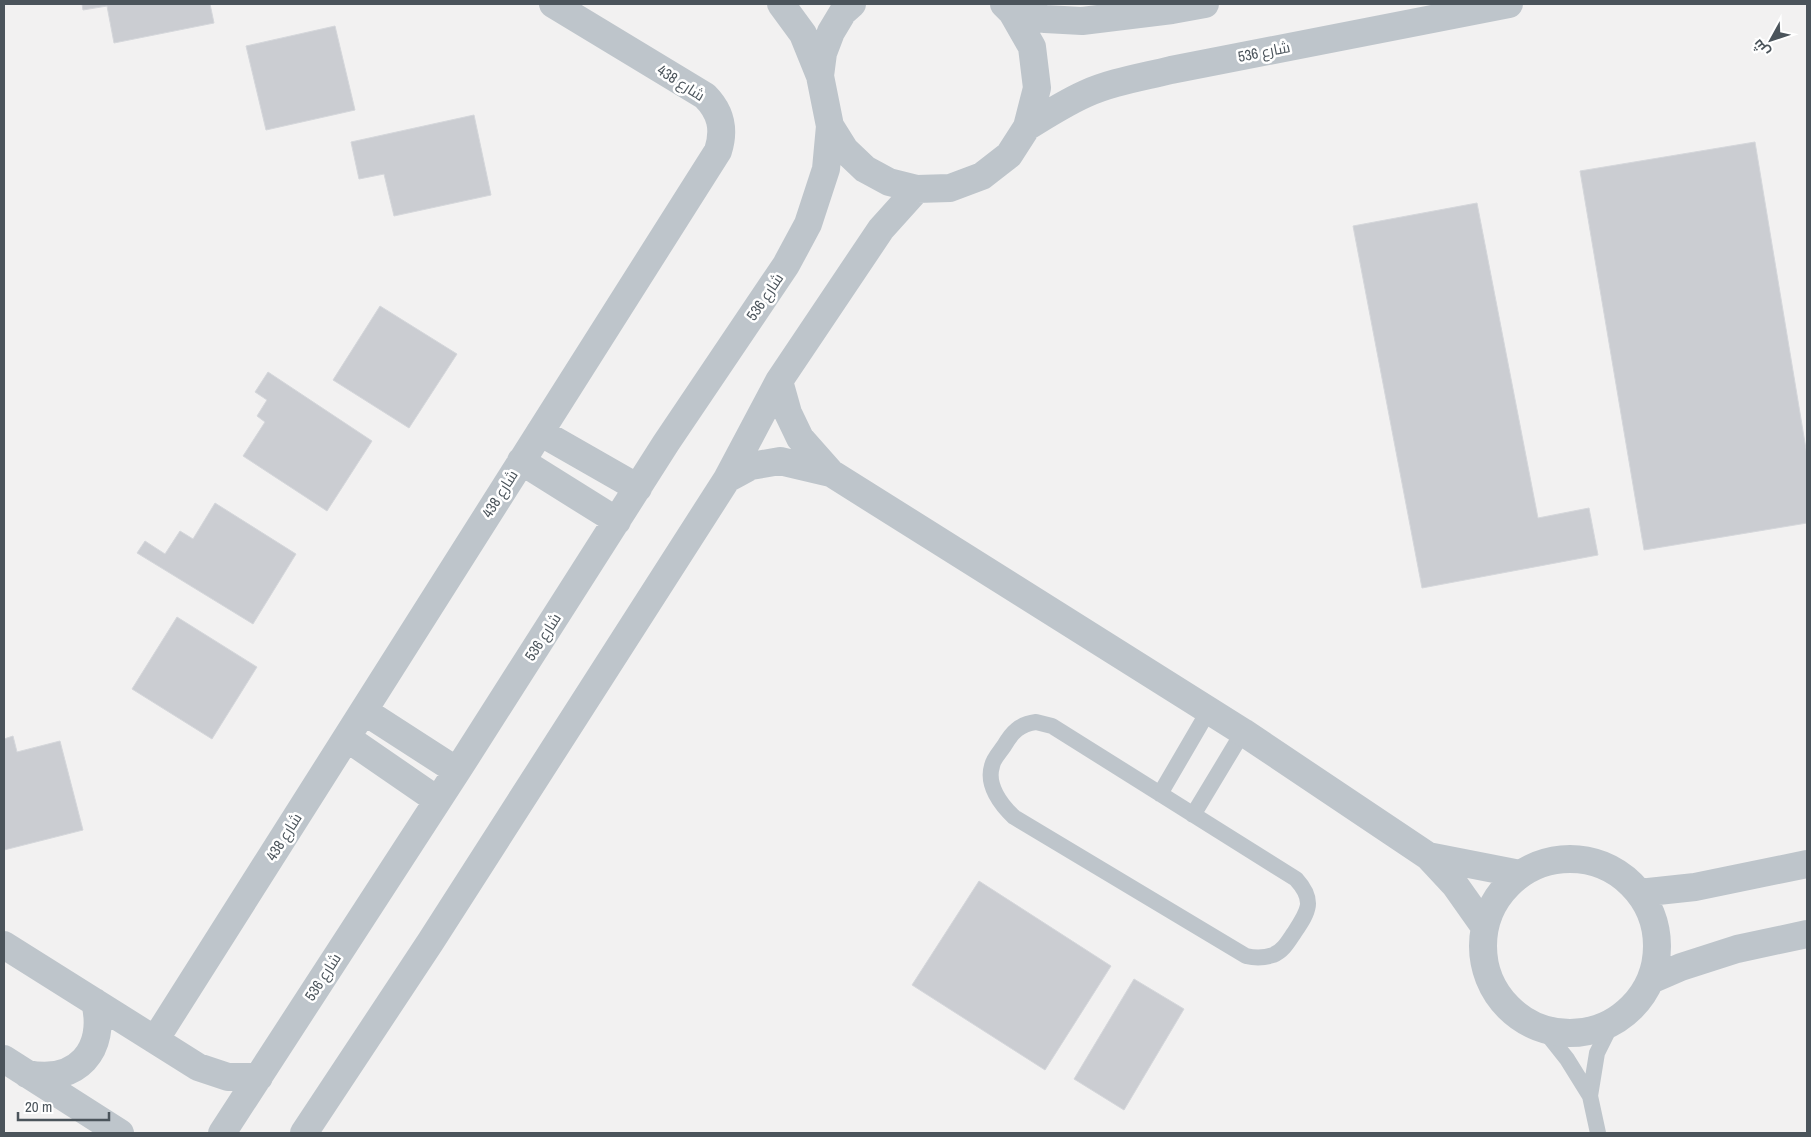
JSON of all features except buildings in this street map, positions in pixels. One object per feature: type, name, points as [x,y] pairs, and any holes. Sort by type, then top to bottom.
[{"type":"street","name":"شارع 438","points":[[155,1040],[718,151],[722,138],[722,125],[719,114],[705,96],[552,4]]},
{"type":"street","points":[[781,4],[803,34],[820,76],[830,126],[845,150],[865,169],[889,182],[916,189],[950,188],[982,176],[1009,155],[1027,127],[1037,88],[1032,47],[1008,8]]},
{"type":"street","points":[[820,76],[823,54],[831,32],[844,12],[852,4]]},
{"type":"street","points":[[1008,8],[1045,19],[1082,21],[1205,4]]},
{"type":"street","name":"شارع 536","points":[[1027,127],[1055,109],[1086,93],[1123,82],[1181,68],[1509,4]]},
{"type":"street","name":"شارع 536","points":[[222,1133],[638,488],[786,265],[808,224],[826,169],[830,126]]},
{"type":"street","points":[[304,1133],[431,941],[727,479],[779,381],[881,229],[916,189]]},
{"type":"street","points":[[779,381],[788,413],[800,438],[831,473],[1209,710],[1428,856],[1455,885],[1484,926]]},
{"type":"street","points":[[540,432],[638,488]]},
{"type":"street","points":[[521,461],[618,521]]},
{"type":"street","points":[[727,479],[751,466],[780,461],[831,473]]},
{"type":"street","points":[[364,711],[457,771]]},
{"type":"street","points":[[347,738],[437,800]]},
{"type":"street","points":[[1428,856],[1520,874]]},
{"type":"street","points":[[1570,859],[1596,863],[1620,875],[1639,893],[1650,913],[1657,935],[1656,958],[1650,980],[1641,998],[1628,1012],[1612,1023],[1590,1031],[1567,1034],[1544,1030],[1519,1017],[1499,996],[1486,971],[1483,942],[1484,926],[1502,892],[1520,874],[1544,863],[1570,859]]},
{"type":"street","points":[[1639,893],[1695,887],[1807,864]]},
{"type":"street","points":[[1650,980],[1681,967],[1737,949],[1807,934]]},
{"type":"street","points":[[4,945],[198,1067],[214,1073],[244,1078],[259,1077]]},
{"type":"street","points":[[27,1074],[41,1077],[54,1076],[67,1072],[79,1064],[95,1042],[98,1016],[95,1002]]},
{"type":"street","points":[[4,1059],[107,1130]]},
{"type":"lane","points":[[1160,794],[1209,710]]},
{"type":"lane","points":[[1028,723],[1044,723],[1160,794],[1296,879],[1303,886],[1309,904],[1307,913],[1282,950],[1265,957],[1246,956],[1014,817],[1003,807],[996,794],[992,781],[991,766],[1011,734],[1019,727],[1028,723]]},
{"type":"lane","points":[[1193,815],[1243,732]]},
{"type":"lane","points":[[1590,1096],[1597,1052],[1612,1023]]},
{"type":"lane","points":[[1544,1030],[1567,1059],[1590,1096],[1598,1133]]}]
